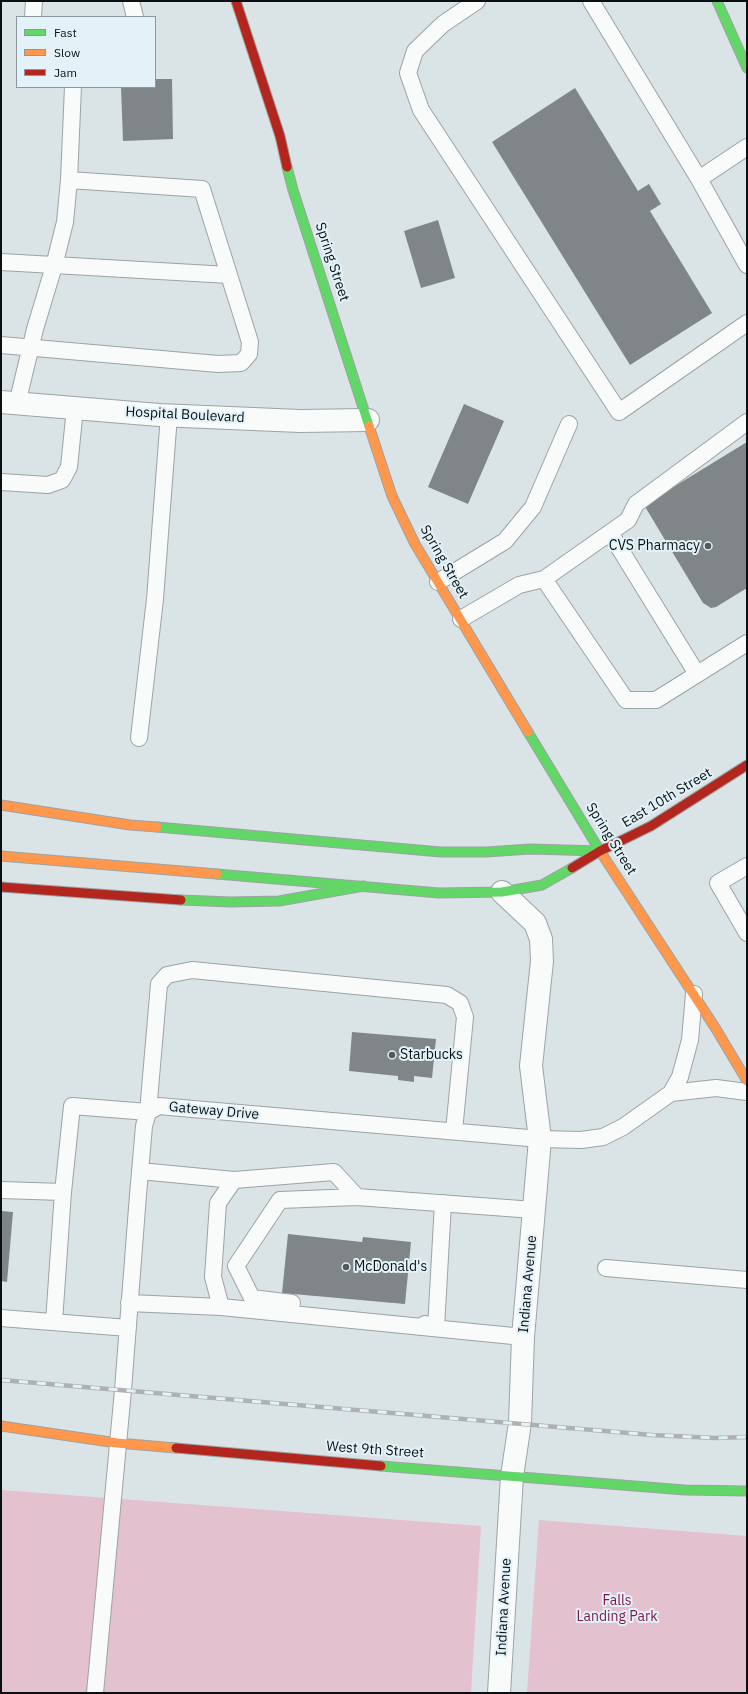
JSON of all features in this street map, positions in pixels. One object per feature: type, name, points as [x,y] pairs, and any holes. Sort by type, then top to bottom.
[{"type":"main road","name":"Spring Street","points":[[236,1],[280,136],[293,190],[392,496],[415,544],[600,852],[694,994],[747,1081]]},
{"type":"main road","points":[[717,1],[747,68]]},
{"type":"main road","name":"East 10th Street","points":[[364,886],[439,893],[502,892],[542,885],[600,852],[651,826],[747,765]]},
{"type":"main road","points":[[1,804],[130,825]]},
{"type":"main road","points":[[47,822],[130,825],[441,852],[487,852],[530,849],[600,852]]},
{"type":"main road","points":[[1,856],[364,886]]},
{"type":"main road","points":[[1,887],[177,900],[231,902],[279,901],[364,886]]},
{"type":"main road","name":"West 9th Street","points":[[1,1426],[117,1443],[685,1490],[747,1491]]},
{"type":"street","name":"Hospital Boulevard","points":[[9,403],[169,415],[300,421],[368,420]]},
{"type":"street","name":"Indiana Avenue","points":[[499,1693],[512,1476],[520,1423],[523,1337],[540,1139],[531,1066],[542,961],[541,939],[535,923],[502,892]]},
{"type":"lane","points":[[33,16],[34,1]]},
{"type":"lane","points":[[131,1],[136,16]]},
{"type":"lane","points":[[477,1],[443,24],[415,51],[408,73],[421,110],[619,412],[747,323]]},
{"type":"lane","points":[[591,1],[699,179],[747,265]]},
{"type":"lane","points":[[9,403],[30,347],[54,266],[65,222],[70,180],[72,88]]},
{"type":"lane","points":[[699,179],[747,147]]},
{"type":"lane","points":[[1,345],[218,364],[241,363],[249,354],[250,342],[202,188],[70,180]]},
{"type":"lane","points":[[1,262],[229,275]]},
{"type":"lane","points":[[1,482],[48,485],[62,480],[69,467],[74,408]]},
{"type":"lane","points":[[139,738],[155,599],[169,415]]},
{"type":"lane","points":[[461,619],[519,585],[544,579],[628,520],[636,504],[747,422]]},
{"type":"lane","points":[[438,582],[505,541],[532,507],[569,424]]},
{"type":"lane","points":[[610,533],[697,674]]},
{"type":"lane","points":[[544,579],[626,700],[656,700],[747,643]]},
{"type":"lane","points":[[747,866],[718,883],[747,933]]},
{"type":"lane","points":[[54,1322],[63,1192],[72,1106],[148,1112],[159,984],[167,974],[192,970],[447,995],[460,1003],[466,1017],[454,1132]]},
{"type":"lane","points":[[671,1093],[680,1078],[690,1040],[694,994]]},
{"type":"lane","points":[[671,1093],[716,1088],[747,1092]]},
{"type":"lane","name":"Gateway Drive","points":[[95,1693],[128,1328],[144,1126],[148,1112],[159,1106],[540,1139],[581,1140],[603,1137],[623,1127],[671,1093]]},
{"type":"lane","points":[[140,1171],[234,1180],[334,1172],[357,1197]]},
{"type":"lane","points":[[221,1307],[213,1277],[218,1203],[234,1180]]},
{"type":"lane","points":[[1,1190],[63,1192]]},
{"type":"lane","points":[[436,1328],[396,1314],[252,1298],[236,1266],[280,1200],[357,1197],[534,1210]]},
{"type":"lane","points":[[436,1328],[444,1203]]},
{"type":"lane","points":[[606,1268],[747,1280]]},
{"type":"lane","points":[[129,1303],[221,1307],[523,1337]]},
{"type":"lane","points":[[1,1318],[128,1328]]},
{"type":"green space","points":[[1,1490],[481,1526],[471,1693],[1,1693]]},
{"type":"green space","name":"Falls Landing Park","points":[[539,1520],[747,1536],[747,1693],[527,1693]]},
{"type":"building","points":[[156,79],[172,79],[173,139],[123,141],[121,88],[156,88]]},
{"type":"building","points":[[575,88],[638,191],[649,184],[661,204],[650,211],[712,313],[630,365],[492,142]]},
{"type":"building","points":[[438,220],[455,278],[421,288],[404,231]]},
{"type":"building","points":[[464,404],[504,421],[468,504],[428,487]]},
{"type":"building","name":"CVS Pharmacy","points":[[747,442],[747,588],[716,607],[711,608],[703,603],[644,505]]},
{"type":"building","name":"Starbucks","points":[[352,1032],[436,1039],[432,1078],[414,1076],[414,1082],[398,1080],[398,1076],[349,1071]]},
{"type":"building","points":[[1,1211],[13,1212],[7,1282],[1,1281]]},
{"type":"building","name":"McDonald's","points":[[288,1234],[362,1242],[363,1237],[411,1242],[405,1304],[282,1293]]},
{"type":"railway","points":[[1,1380],[652,1435],[715,1438],[747,1437]]},
{"type":"traffic: fast","points":[[717,1],[747,68]]},
{"type":"traffic: fast","points":[[287,167],[293,190],[369,426]]},
{"type":"traffic: fast","points":[[528,732],[600,851]]},
{"type":"traffic: fast","points":[[157,827],[441,852],[487,852],[530,849],[600,851]]},
{"type":"traffic: fast","points":[[217,874],[439,893],[502,892],[542,885],[572,868]]},
{"type":"traffic: fast","points":[[181,900],[231,902],[279,901],[364,886]]},
{"type":"traffic: fast","points":[[381,1466],[685,1490],[747,1491]]},
{"type":"traffic: slow","points":[[369,426],[392,496],[415,544],[528,732]]},
{"type":"traffic: slow","points":[[1,805],[130,825],[157,827]]},
{"type":"traffic: slow","points":[[600,851],[716,1029],[747,1081]]},
{"type":"traffic: slow","points":[[1,856],[217,874]]},
{"type":"traffic: slow","points":[[1,1426],[117,1443],[176,1448]]},
{"type":"traffic: jam","points":[[236,1],[280,136],[287,167]]},
{"type":"traffic: jam","points":[[572,868],[600,851],[651,826],[747,765]]},
{"type":"traffic: jam","points":[[1,887],[181,900]]},
{"type":"traffic: jam","points":[[176,1448],[381,1466]]},
{"type":"place","name":"CVS Pharmacy","points":[[708,546]]},
{"type":"place","name":"Starbucks","points":[[392,1055]]},
{"type":"place","name":"McDonald's","points":[[346,1267]]}]
